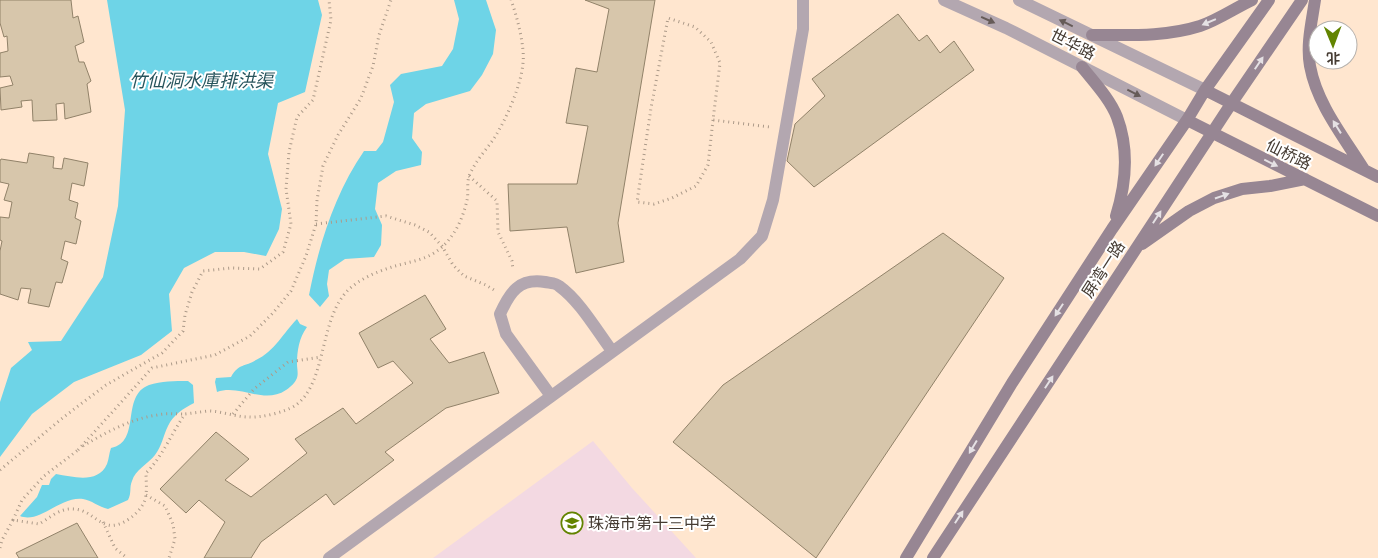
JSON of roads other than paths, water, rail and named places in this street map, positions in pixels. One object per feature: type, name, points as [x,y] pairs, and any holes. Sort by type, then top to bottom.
[{"type":"main road","points":[[1092,35],[1172,33],[1200,26],[1252,0]]},
{"type":"main road","name":"屏湾一路","points":[[906,558],[1012,383],[1112,229],[1187,120],[1205,90],[1269,0]]},
{"type":"main road","name":"屏湾一路","points":[[932,558],[1231,104],[1302,0]]},
{"type":"main road","points":[[1315,0],[1309,35],[1310,64],[1316,92],[1363,168]]},
{"type":"main road","points":[[1082,67],[1105,96],[1117,116],[1124,143],[1125,172],[1121,200],[1112,229]]},
{"type":"main road","name":"仙桥路","points":[[1205,90],[1378,177]]},
{"type":"main road","name":"仙桥路","points":[[1187,120],[1378,216]]},
{"type":"main road","points":[[1136,248],[1183,215],[1214,198],[1242,189],[1305,179]]},
{"type":"street","points":[[329,558],[740,259],[762,236],[773,200],[802,29],[803,0]]},
{"type":"street","name":"世华路","points":[[944,0],[1006,28],[1187,120]]},
{"type":"street","name":"世华路","points":[[1019,0],[1205,90]]},
{"type":"street","points":[[551,396],[506,334],[500,314],[512,293],[533,280],[558,284],[574,300],[612,352]]},
{"type":"water","name":"竹仙洞水庫排洪渠","points":[[107,0],[318,0],[322,15],[305,92],[278,103],[268,154],[282,209],[279,229],[266,256],[244,252],[215,252],[184,268],[169,294],[172,331],[141,355],[74,382],[32,414],[0,457],[0,402],[11,368],[32,350],[28,342],[61,341],[103,277],[118,206],[125,110]]},
{"type":"water","points":[[454,0],[486,0],[496,30],[493,54],[482,75],[470,91],[426,104],[414,113],[412,138],[422,152],[421,165],[396,171],[378,183],[375,209],[382,225],[381,245],[374,257],[345,259],[329,270],[327,284],[329,296],[320,307],[309,295],[323,238],[336,202],[364,151],[376,151],[383,142],[394,102],[390,85],[401,74],[442,66],[453,49],[459,19]]},
{"type":"water","points":[[297,319],[300,324],[307,327],[300,340],[298,349],[297,378],[291,386],[278,394],[269,396],[234,390],[217,392],[216,378],[231,377],[240,367],[268,352]]},
{"type":"water","points":[[188,381],[193,385],[194,403],[179,412],[170,422],[157,452],[134,477],[128,500],[108,509],[83,499],[75,499],[35,516],[20,516],[37,497],[42,485],[49,485],[51,479],[56,474],[85,478],[92,477],[103,470],[107,464],[111,448],[120,444],[126,437],[132,408],[140,391],[149,385],[158,383]]},
{"type":"place","name":"珠海市第十三中学","points":[[572,523]]}]
